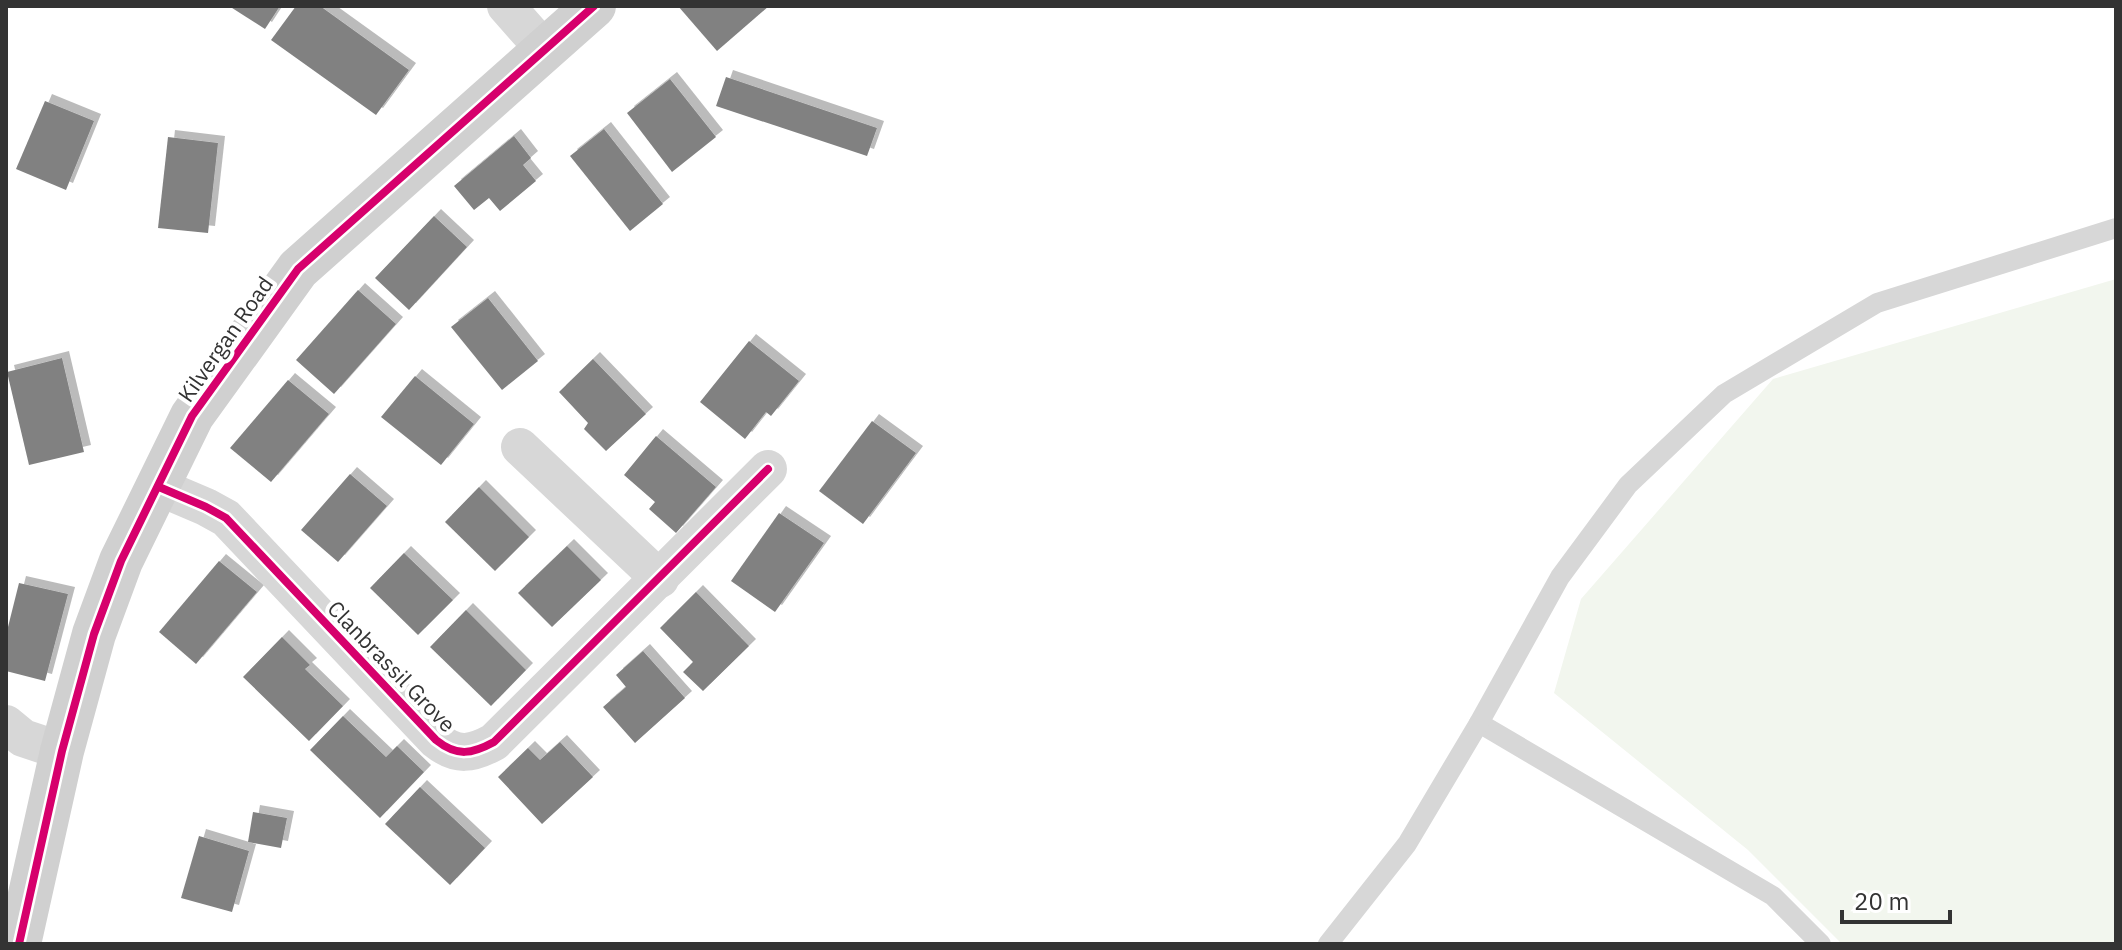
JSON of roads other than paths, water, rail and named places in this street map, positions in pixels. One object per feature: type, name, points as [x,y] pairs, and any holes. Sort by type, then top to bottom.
[{"type":"street","points":[[506,6],[545,50]]},
{"type":"street","name":"Kilvergan Road","points":[[19,944],[62,751],[94,634],[121,561],[192,416],[298,269],[594,6]]},
{"type":"street","points":[[520,447],[660,579]]},
{"type":"street","name":"Clanbrassil Grove","points":[[159,487],[226,518],[448,750],[462,752],[479,750],[494,742],[768,469]]},
{"type":"street","points":[[6,724],[23,738],[62,751]]},
{"type":"lane","points":[[1328,944],[1407,844],[1568,565],[1628,485],[1724,394],[1877,303],[2116,228]]},
{"type":"lane","points":[[1479,723],[1773,896],[1821,944]]}]
